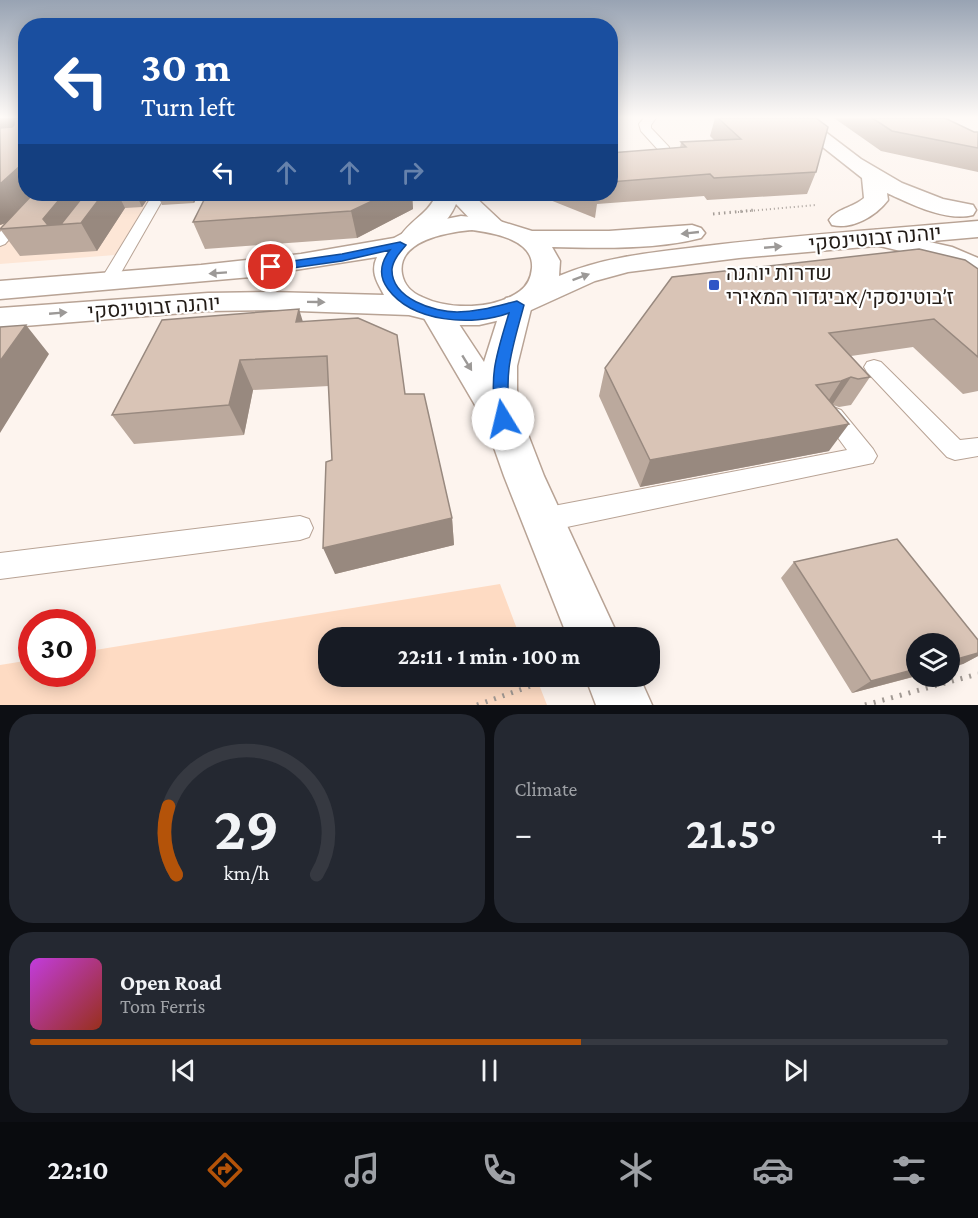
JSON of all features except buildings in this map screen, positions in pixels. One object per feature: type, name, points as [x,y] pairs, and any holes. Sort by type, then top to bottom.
[{"type":"street","points":[[838,151],[873,178],[918,200],[973,216]]},
{"type":"street","points":[[841,220],[864,211],[876,200],[873,178]]},
{"type":"street","points":[[407,240],[452,225],[492,225],[526,238],[538,248],[546,261],[546,274],[540,288],[522,302],[499,312],[478,315],[426,310],[399,296],[390,283],[387,270],[391,257],[407,240],[434,219],[446,201]]},
{"type":"street","points":[[466,201],[492,225]]},
{"type":"street","name":"יוהנה זבוטינסקי","points":[[526,238],[584,241],[628,240],[841,220],[973,216]]},
{"type":"street","name":"יוהנה זבוטינסקי","points":[[522,302],[585,275],[627,264],[739,250],[876,238],[973,216]]},
{"type":"street","points":[[876,238],[944,253],[978,268]]},
{"type":"street","name":"יוהנה זבוטינסקי","points":[[0,290],[292,265],[407,240]]},
{"type":"street","name":"יוהנה זבוטינסקי","points":[[0,318],[208,302],[270,301],[426,310]]},
{"type":"street","points":[[503,419],[499,390],[500,366],[522,302]]},
{"type":"street","points":[[426,310],[503,419],[589,627]]},
{"type":"street","points":[[616,687],[624,705]]},
{"type":"lane","points":[[108,281],[155,201]]},
{"type":"lane","points":[[0,242],[34,204]]},
{"type":"lane","points":[[874,367],[955,450],[978,447]]},
{"type":"lane","points":[[543,520],[865,456],[833,416]]},
{"type":"lane","points":[[0,566],[300,528]]},
{"type":"path","points":[[865,705],[978,674]]},
{"type":"path","points":[[477,705],[528,687]]},
{"type":"shaded area","points":[[0,151],[7,151],[18,176],[18,201],[148,201],[115,255],[0,264]]},
{"type":"shaded area","points":[[500,584],[516,627],[318,627],[318,687],[540,687],[547,705],[0,705],[0,665],[18,662],[18,687],[96,687],[96,650]]},
{"type":"place","name":"שדרות יוהנה ז׳בוטינסקי/אביגדור המאירי","points":[[714,285]]},
{"type":"route","points":[[271,267],[342,257],[400,245],[391,257],[387,270],[390,283],[399,296],[416,306],[436,313],[457,316],[499,312],[517,305],[500,366],[499,390],[503,419]]}]
